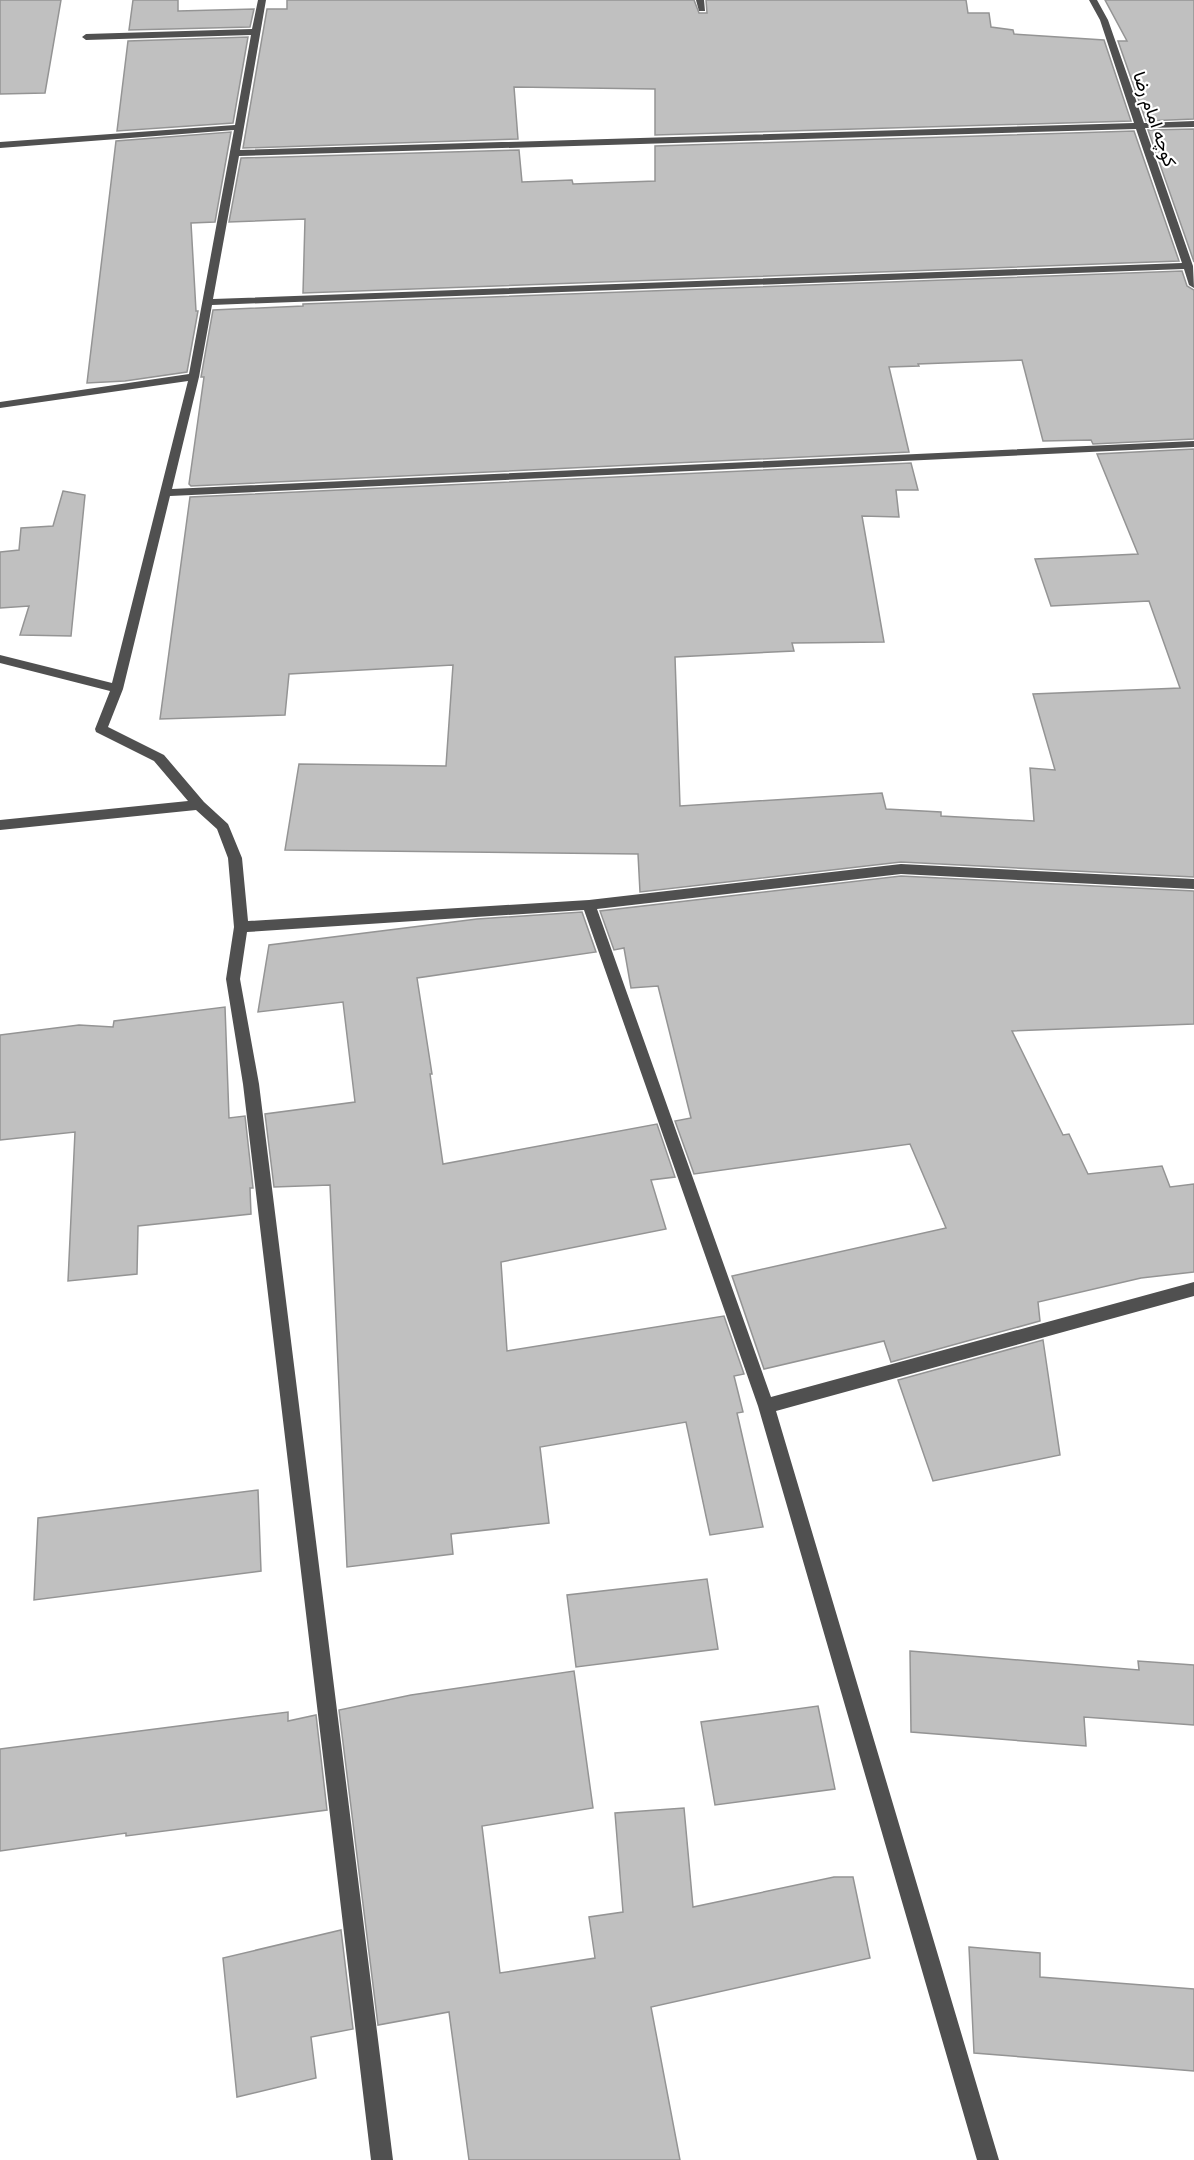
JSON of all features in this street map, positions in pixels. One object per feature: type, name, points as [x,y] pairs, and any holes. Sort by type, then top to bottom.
[{"type":"street","points":[[262,0],[194,377],[117,689],[101,729],[159,758],[199,805],[224,827],[235,858],[241,927],[233,979],[251,1084],[382,2160]]},
{"type":"street","name":"کوچه امام رضا","points":[[1093,0],[1104,20],[1194,285]]},
{"type":"street","points":[[86,37],[256,32]]},
{"type":"street","points":[[235,153],[1194,124]]},
{"type":"street","points":[[0,145],[239,127]]},
{"type":"street","points":[[208,302],[1188,266]]},
{"type":"street","points":[[0,405],[194,377]]},
{"type":"street","points":[[165,492],[1194,444]]},
{"type":"street","points":[[0,659],[117,689]]},
{"type":"street","points":[[0,825],[199,805]]},
{"type":"street","points":[[241,927],[588,905],[901,869],[1194,884]]},
{"type":"street","points":[[588,905],[766,1406],[988,2160]]},
{"type":"street","points":[[766,1406],[1194,1289]]},
{"type":"building","points":[[0,0],[61,0],[45,93],[0,94]]},
{"type":"building","points":[[133,0],[178,0],[178,11],[254,9],[250,27],[129,30]]},
{"type":"building","points":[[287,0],[694,0],[699,13],[707,13],[706,0],[966,0],[968,13],[989,13],[991,27],[1013,30],[1014,34],[1104,40],[1131,121],[655,135],[655,89],[514,87],[518,139],[243,148],[267,9],[287,9]]},
{"type":"building","points":[[1105,0],[1194,0],[1194,119],[1146,121],[1118,41],[1127,41]]},
{"type":"building","points":[[248,37],[233,123],[117,131],[128,41]]},
{"type":"building","points":[[1194,129],[1194,262],[1148,130]]},
{"type":"building","points":[[1134,131],[1179,261],[303,293],[305,219],[229,222],[241,158],[519,150],[522,182],[572,180],[573,184],[655,181],[655,146]]},
{"type":"building","points":[[231,132],[215,222],[191,223],[196,311],[198,311],[187,372],[125,381],[87,383],[116,141]]},
{"type":"building","points":[[1182,271],[1187,286],[1194,290],[1194,439],[1093,444],[1091,440],[1043,441],[1022,360],[918,364],[919,366],[889,367],[909,452],[191,486],[189,484],[204,377],[201,377],[213,310],[303,306],[303,304]]},
{"type":"building","points":[[1194,449],[1194,877],[901,862],[640,892],[638,854],[285,850],[299,764],[446,766],[453,665],[289,674],[285,715],[160,719],[190,497],[911,463],[918,490],[896,490],[899,517],[862,516],[884,642],[792,643],[794,651],[675,657],[680,806],[882,793],[886,809],[941,812],[941,816],[1034,821],[1030,768],[1055,770],[1033,694],[1180,688],[1149,601],[1051,606],[1035,559],[1138,554],[1097,454]]},
{"type":"building","points":[[63,491],[85,495],[71,636],[20,635],[29,606],[0,608],[0,552],[19,550],[21,528],[53,526]]},
{"type":"building","points":[[901,876],[1194,891],[1194,1024],[1012,1031],[1063,1135],[1069,1134],[1088,1174],[1162,1166],[1170,1187],[1194,1184],[1194,1272],[1141,1278],[1038,1302],[1040,1321],[891,1362],[884,1341],[764,1369],[732,1276],[946,1228],[910,1144],[694,1174],[675,1121],[691,1118],[658,986],[631,988],[624,948],[614,950],[600,911]]},
{"type":"building","points":[[582,912],[596,952],[417,978],[443,1164],[657,1124],[675,1177],[651,1180],[666,1229],[501,1262],[507,1351],[724,1316],[744,1374],[734,1376],[743,1412],[737,1413],[763,1527],[710,1535],[686,1422],[540,1447],[549,1523],[451,1534],[453,1554],[347,1567],[330,1185],[274,1187],[265,1114],[355,1102],[343,1002],[258,1012],[269,945],[477,919]]},
{"type":"building","points":[[225,1007],[229,1118],[245,1116],[253,1188],[250,1188],[251,1214],[138,1226],[137,1274],[68,1281],[75,1132],[0,1140],[0,1035],[79,1025],[113,1027],[114,1021]]},
{"type":"building","points":[[1043,1340],[1060,1455],[933,1481],[898,1380]]},
{"type":"building","points":[[258,1490],[261,1571],[34,1600],[38,1518]]},
{"type":"building","points":[[707,1579],[718,1649],[576,1667],[567,1595]]},
{"type":"building","points":[[910,1651],[1139,1670],[1138,1661],[1194,1665],[1194,1725],[1084,1717],[1086,1746],[911,1732]]},
{"type":"building","points":[[574,1671],[593,1808],[482,1826],[500,1973],[595,1958],[589,1917],[623,1912],[615,1813],[684,1808],[693,1907],[834,1877],[853,1877],[870,1958],[651,2007],[680,2160],[469,2160],[449,2012],[378,2025],[339,1710],[411,1695]]},
{"type":"building","points":[[818,1706],[835,1789],[715,1805],[701,1722]]},
{"type":"building","points":[[288,1712],[288,1721],[316,1715],[327,1810],[126,1836],[126,1833],[0,1851],[0,1749]]},
{"type":"building","points":[[341,1930],[353,2029],[311,2037],[316,2078],[237,2097],[223,1958]]},
{"type":"building","points":[[969,1947],[1040,1953],[1040,1977],[1194,1989],[1194,2071],[974,2053]]}]
